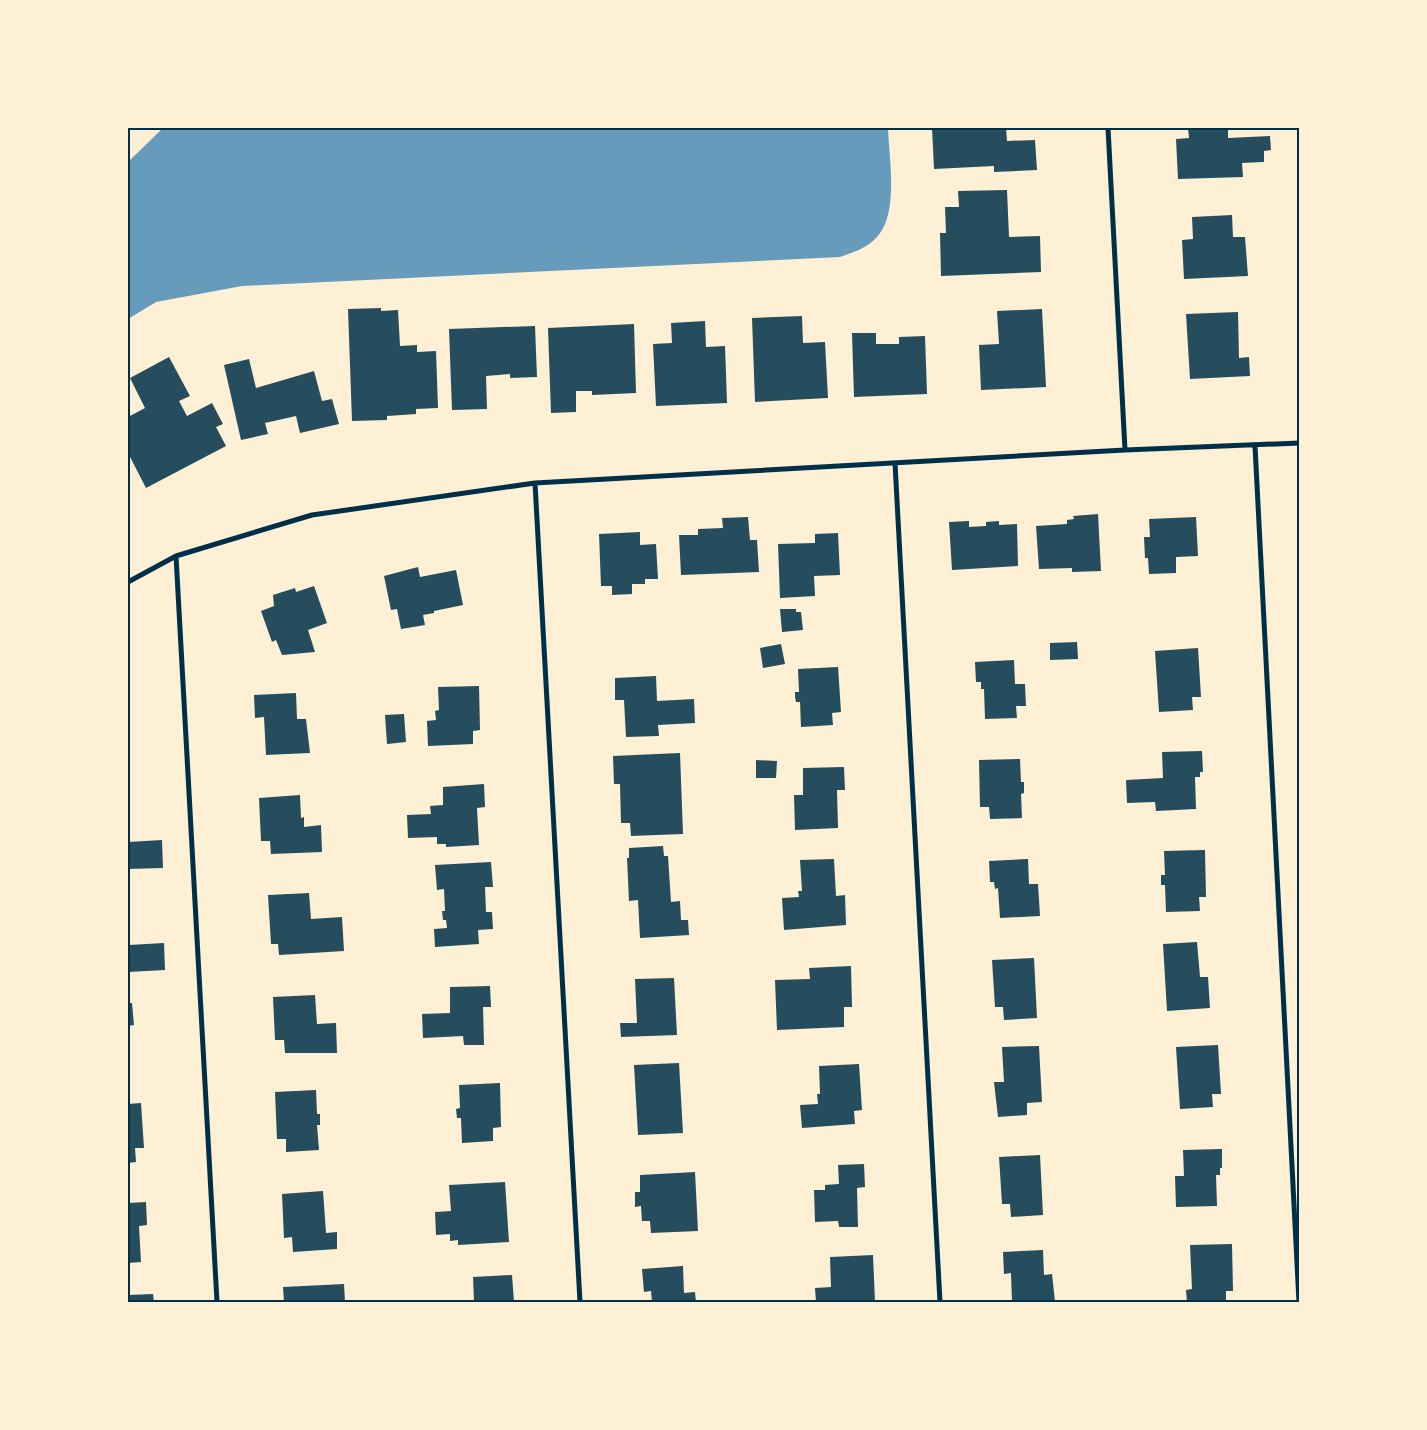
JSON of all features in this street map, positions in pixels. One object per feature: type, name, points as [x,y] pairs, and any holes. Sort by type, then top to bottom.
[{"type":"street","points":[[1108,128],[1125,450]]},
{"type":"street","points":[[128,582],[176,556],[312,516],[535,483],[1125,450],[1300,443]]},
{"type":"street","points":[[1255,446],[1299,1302]]},
{"type":"street","points":[[895,463],[940,1302]]},
{"type":"street","points":[[535,483],[580,1302]]},
{"type":"street","points":[[176,556],[217,1302]]},
{"type":"water","points":[[163,128],[888,128],[891,169],[890,200],[884,227],[877,237],[865,247],[840,257],[242,286],[156,302],[128,319],[128,162]]},
{"type":"building","points":[[932,128],[1006,128],[1007,141],[1035,140],[1037,170],[994,172],[994,166],[934,169]]},
{"type":"building","points":[[1188,128],[1228,128],[1228,138],[1270,136],[1271,150],[1264,151],[1264,162],[1242,163],[1243,177],[1178,179],[1176,139],[1189,138]]},
{"type":"building","points":[[1007,190],[1009,237],[1040,236],[1041,272],[941,276],[940,233],[946,233],[945,207],[959,207],[958,191]]},
{"type":"building","points":[[1232,215],[1233,237],[1245,237],[1248,276],[1184,279],[1182,240],[1193,239],[1192,217]]},
{"type":"building","points":[[381,308],[381,311],[398,310],[400,346],[417,345],[417,352],[436,351],[438,408],[416,409],[416,414],[387,416],[387,420],[352,421],[348,309]]},
{"type":"building","points":[[1042,309],[1046,387],[981,390],[979,345],[999,344],[997,311]]},
{"type":"building","points":[[1238,312],[1239,358],[1249,357],[1250,376],[1190,379],[1186,314]]},
{"type":"building","points":[[802,316],[803,343],[825,342],[828,398],[755,402],[752,318]]},
{"type":"building","points":[[705,321],[706,347],[725,346],[727,403],[656,406],[653,344],[672,343],[671,323]]},
{"type":"building","points":[[634,324],[636,393],[592,395],[592,391],[576,391],[576,412],[551,413],[548,328]]},
{"type":"building","points":[[535,326],[537,377],[510,378],[510,374],[486,376],[487,409],[452,410],[449,329]]},
{"type":"building","points":[[852,333],[876,333],[876,344],[899,344],[899,337],[925,336],[927,394],[854,397]]},
{"type":"building","points":[[169,357],[190,396],[179,401],[187,416],[212,403],[223,424],[216,427],[226,446],[146,488],[128,453],[128,417],[145,408],[130,378]]},
{"type":"building","points":[[249,359],[256,388],[314,371],[322,401],[332,399],[339,424],[300,433],[296,416],[265,423],[268,434],[241,440],[224,365]]},
{"type":"building","points":[[1098,514],[1101,571],[1072,572],[1072,568],[1039,569],[1036,526],[1067,524],[1067,520],[1074,519],[1073,516]]},
{"type":"building","points":[[748,517],[750,540],[757,540],[759,572],[681,575],[679,535],[698,535],[698,529],[723,528],[722,518]]},
{"type":"building","points":[[1196,517],[1198,556],[1176,557],[1176,573],[1149,574],[1148,558],[1145,558],[1144,537],[1150,537],[1149,519]]},
{"type":"building","points":[[969,521],[969,527],[986,526],[986,522],[999,521],[999,525],[1017,524],[1018,566],[952,570],[949,522]]},
{"type":"building","points":[[640,532],[640,545],[656,544],[658,579],[645,579],[645,584],[632,584],[632,594],[612,595],[612,586],[601,586],[599,534]]},
{"type":"building","points":[[838,533],[840,575],[814,576],[815,596],[780,598],[778,544],[815,543],[815,534]]},
{"type":"building","points":[[418,567],[420,577],[456,570],[463,605],[423,615],[425,625],[401,629],[397,609],[391,610],[384,576]]},
{"type":"building","points":[[314,586],[327,623],[308,630],[315,652],[282,655],[276,640],[272,642],[261,611],[274,606],[273,595],[295,588],[296,592]]},
{"type":"building","points":[[780,609],[796,609],[796,612],[801,612],[803,630],[782,632]]},
{"type":"building","points":[[1077,642],[1078,659],[1050,660],[1050,643]]},
{"type":"building","points":[[781,644],[785,664],[763,668],[760,648]]},
{"type":"building","points":[[1198,648],[1201,697],[1192,697],[1193,710],[1159,712],[1155,651]]},
{"type":"building","points":[[1014,660],[1015,684],[1025,684],[1026,706],[1016,706],[1017,718],[985,719],[984,689],[981,689],[981,682],[976,682],[975,662]]},
{"type":"building","points":[[838,667],[841,712],[832,713],[833,725],[801,727],[800,702],[796,702],[795,697],[795,692],[799,692],[798,669]]},
{"type":"building","points":[[656,676],[657,701],[694,699],[695,723],[658,725],[659,736],[626,737],[624,700],[615,700],[615,678]]},
{"type":"building","points":[[479,686],[480,730],[473,731],[473,744],[428,746],[427,721],[436,720],[435,711],[439,710],[438,687]]},
{"type":"building","points":[[296,693],[297,719],[306,719],[310,753],[266,755],[264,717],[255,718],[254,695]]},
{"type":"building","points":[[404,714],[406,742],[387,744],[385,715]]},
{"type":"building","points":[[1202,751],[1203,772],[1200,772],[1200,777],[1195,777],[1196,809],[1156,811],[1155,802],[1127,803],[1126,780],[1163,778],[1162,752]]},
{"type":"building","points":[[680,753],[683,834],[631,836],[630,823],[621,823],[620,784],[614,784],[613,756]]},
{"type":"building","points":[[1020,759],[1021,782],[1024,782],[1024,793],[1021,794],[1022,818],[990,819],[989,807],[980,807],[979,760]]},
{"type":"building","points":[[756,760],[777,761],[776,778],[756,778]]},
{"type":"building","points":[[844,767],[845,790],[837,790],[838,828],[795,830],[794,795],[803,795],[803,768]]},
{"type":"building","points":[[484,784],[485,807],[477,808],[479,845],[446,847],[446,844],[437,844],[437,837],[408,838],[407,815],[431,814],[430,806],[443,805],[443,787]]},
{"type":"building","points":[[300,795],[301,818],[304,817],[304,827],[321,825],[322,852],[271,854],[270,841],[261,841],[259,798]]},
{"type":"building","points":[[162,840],[163,868],[128,869],[128,842]]},
{"type":"building","points":[[663,846],[664,856],[668,856],[671,902],[680,901],[681,920],[688,920],[689,935],[640,938],[638,900],[629,901],[627,858],[629,858],[629,848]]},
{"type":"building","points":[[1205,850],[1206,897],[1199,897],[1200,911],[1166,912],[1165,885],[1161,885],[1161,875],[1165,875],[1164,851]]},
{"type":"building","points":[[834,859],[836,896],[845,895],[846,925],[784,930],[782,898],[799,897],[798,891],[802,891],[800,860]]},
{"type":"building","points":[[1028,859],[1029,884],[1038,884],[1040,916],[1000,918],[998,888],[995,889],[994,882],[990,882],[989,861]]},
{"type":"building","points":[[491,862],[493,887],[485,887],[486,912],[492,912],[493,929],[478,930],[479,944],[435,947],[434,929],[447,928],[446,920],[443,920],[442,911],[445,911],[444,889],[437,890],[435,865]]},
{"type":"building","points":[[309,893],[311,919],[342,917],[344,951],[279,955],[278,944],[271,944],[268,895]]},
{"type":"building","points":[[128,941],[129,945],[164,943],[165,970],[128,972]]},
{"type":"building","points":[[1197,942],[1200,977],[1208,977],[1210,1008],[1167,1011],[1163,944]]},
{"type":"building","points":[[1034,958],[1037,1018],[1004,1020],[1003,1007],[995,1007],[992,960]]},
{"type":"building","points":[[851,966],[852,1007],[844,1007],[844,1027],[777,1030],[775,980],[810,979],[809,968]]},
{"type":"building","points":[[674,978],[677,1035],[621,1037],[620,1023],[637,1023],[635,979]]},
{"type":"building","points":[[490,986],[491,1007],[483,1007],[484,1045],[464,1045],[463,1036],[423,1038],[422,1014],[450,1013],[450,987]]},
{"type":"building","points":[[315,995],[317,1024],[336,1023],[337,1053],[285,1053],[284,1040],[275,1040],[273,997]]},
{"type":"building","points":[[128,1003],[132,1003],[134,1025],[128,1026]]},
{"type":"building","points":[[1218,1045],[1221,1094],[1212,1094],[1213,1107],[1180,1109],[1176,1047]]},
{"type":"building","points":[[1039,1046],[1042,1102],[1027,1103],[1027,1115],[998,1117],[994,1082],[1004,1082],[1002,1047]]},
{"type":"building","points":[[679,1063],[683,1133],[638,1135],[634,1065]]},
{"type":"building","points":[[859,1064],[862,1110],[854,1111],[855,1124],[802,1128],[800,1105],[818,1104],[817,1094],[820,1094],[819,1066]]},
{"type":"building","points":[[500,1083],[501,1127],[493,1128],[493,1141],[462,1143],[461,1118],[457,1118],[456,1109],[460,1108],[459,1085]]},
{"type":"building","points":[[316,1090],[317,1114],[320,1114],[320,1125],[317,1125],[319,1150],[286,1152],[286,1139],[277,1139],[275,1092]]},
{"type":"building","points":[[141,1103],[144,1148],[135,1148],[136,1162],[128,1163],[128,1104]]},
{"type":"building","points":[[1222,1149],[1222,1168],[1220,1168],[1220,1175],[1216,1175],[1217,1206],[1176,1207],[1175,1176],[1184,1176],[1183,1150]]},
{"type":"building","points":[[1040,1155],[1043,1215],[1011,1217],[1010,1204],[1002,1204],[999,1157]]},
{"type":"building","points":[[864,1164],[865,1187],[857,1188],[858,1227],[839,1227],[838,1221],[815,1222],[814,1190],[825,1190],[825,1185],[839,1184],[838,1165]]},
{"type":"building","points":[[695,1172],[698,1231],[651,1233],[650,1221],[642,1221],[641,1206],[635,1207],[635,1192],[640,1192],[640,1175]]},
{"type":"building","points":[[505,1182],[509,1242],[458,1245],[458,1240],[450,1241],[450,1234],[436,1235],[435,1212],[451,1211],[449,1185]]},
{"type":"building","points":[[323,1191],[326,1233],[337,1232],[337,1249],[293,1252],[292,1237],[284,1238],[282,1194]]},
{"type":"building","points":[[146,1202],[147,1225],[139,1226],[141,1262],[128,1263],[128,1203]]},
{"type":"building","points":[[1232,1244],[1233,1291],[1226,1291],[1226,1302],[1187,1302],[1186,1290],[1192,1289],[1190,1245]]},
{"type":"building","points":[[1043,1250],[1044,1275],[1052,1274],[1055,1302],[1012,1302],[1011,1273],[1004,1274],[1003,1252]]},
{"type":"building","points":[[873,1255],[875,1302],[816,1302],[815,1288],[831,1287],[830,1257]]},
{"type":"building","points":[[683,1266],[684,1293],[695,1292],[696,1302],[652,1302],[651,1291],[644,1292],[642,1269]]},
{"type":"building","points":[[512,1275],[514,1302],[474,1302],[473,1277]]},
{"type":"building","points":[[344,1284],[345,1302],[284,1302],[283,1287]]},
{"type":"building","points":[[153,1294],[154,1302],[128,1302],[128,1295]]}]
